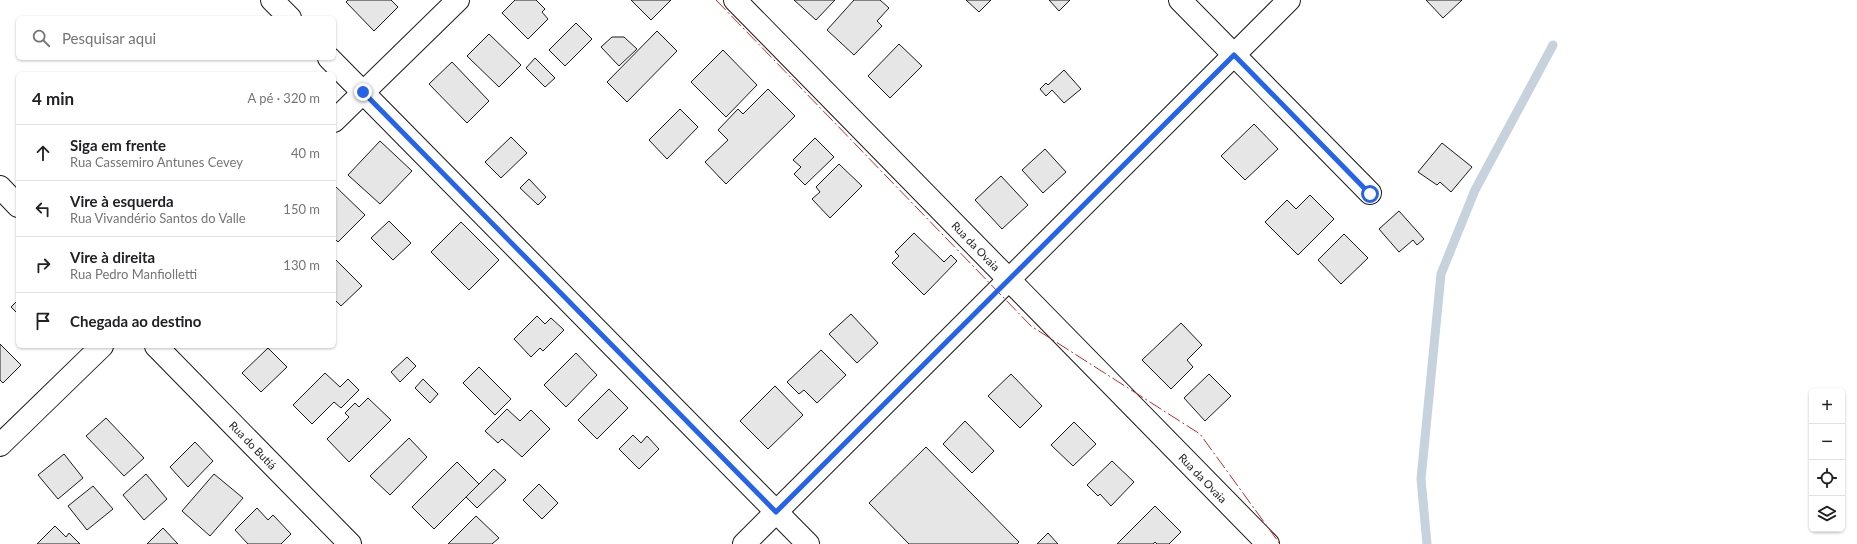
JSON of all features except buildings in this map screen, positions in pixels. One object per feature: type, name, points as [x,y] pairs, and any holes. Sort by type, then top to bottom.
[{"type":"street","points":[[272,0],[288,16]]},
{"type":"street","points":[[336,119],[458,0]]},
{"type":"street","name":"Rua da Ovaia","points":[[735,0],[1268,544]]},
{"type":"street","points":[[1180,0],[1370,194]]},
{"type":"street","points":[[744,544],[1289,0]]},
{"type":"street","points":[[331,60],[808,544]]},
{"type":"street","points":[[0,187],[16,204]]},
{"type":"street","points":[[0,445],[100,348]]},
{"type":"street","name":"Rua do Butiá","points":[[158,348],[350,544]]},
{"type":"waterway","points":[[1427,544],[1421,479],[1441,274],[1475,190],[1553,45]]},
{"type":"power","points":[[716,0],[1031,326],[1200,434],[1280,544]]},
{"type":"route","points":[[363,92],[776,512],[1234,55],[1370,194]]}]
